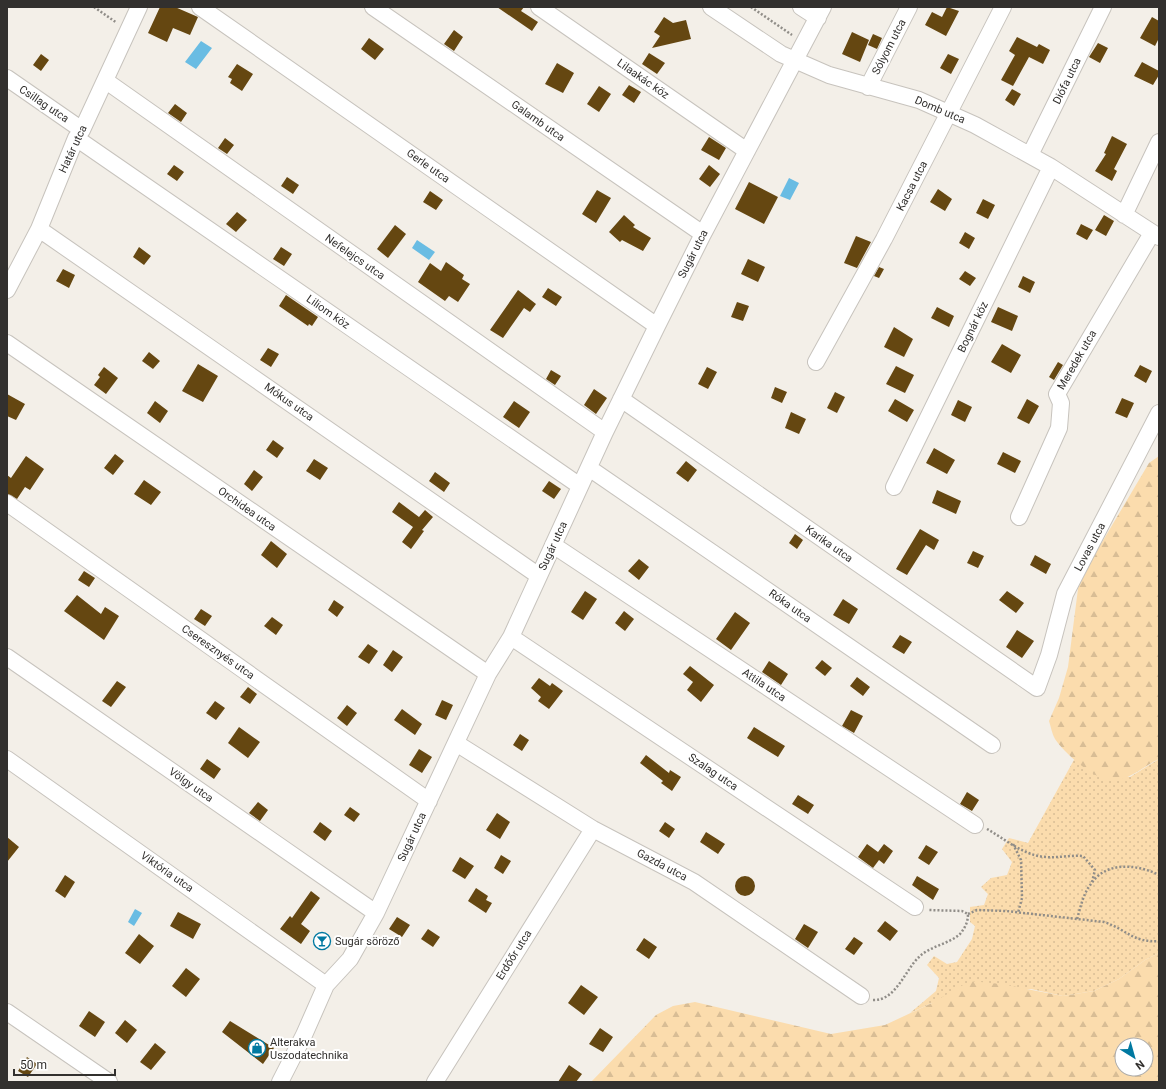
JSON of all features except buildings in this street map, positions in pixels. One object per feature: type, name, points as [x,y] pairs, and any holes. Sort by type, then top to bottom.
[{"type":"street","name":"Határ utca","points":[[7,290],[39,229],[79,134],[106,81],[139,7]]},
{"type":"street","name":"Gerle utca","points":[[200,7],[657,326]]},
{"type":"street","name":"Galamb utca","points":[[373,7],[703,234]]},
{"type":"street","name":"Lilaakác köz","points":[[539,7],[747,151]]},
{"type":"street","name":"Domb utca","points":[[711,7],[781,54],[829,75],[919,100],[975,125],[1030,155],[1155,235]]},
{"type":"street","points":[[801,7],[820,13]]},
{"type":"street","name":"Sólyom utca","points":[[868,87],[909,7]]},
{"type":"street","name":"Kacsa utca","points":[[816,362],[884,239],[1003,7]]},
{"type":"street","name":"Diófa utca","points":[[1030,155],[1103,7]]},
{"type":"street","name":"Sugár utca","points":[[280,1082],[304,1035],[326,985],[350,959],[376,913],[488,674],[511,637],[605,432],[657,326],[703,234],[820,13]]},
{"type":"street","name":"Csillag utca","points":[[7,78],[79,134]]},
{"type":"street","name":"Nefelejcs utca","points":[[106,81],[605,432]]},
{"type":"street","name":"Liliom köz","points":[[79,134],[580,486]]},
{"type":"street","points":[[1124,215],[1159,142]]},
{"type":"street","name":"Bognár köz","points":[[894,487],[1050,168]]},
{"type":"street","name":"Mókus utca","points":[[39,229],[539,576]]},
{"type":"street","name":"Meredek utca","points":[[1018,517],[1058,428],[1062,404],[1057,394],[1155,235]]},
{"type":"street","name":"Orchidea utca","points":[[7,343],[488,674]]},
{"type":"street","name":"Karika utca","points":[[621,399],[1037,688]]},
{"type":"street","name":"Lovas utca","points":[[1037,688],[1049,655],[1065,594],[1159,413]]},
{"type":"street","name":"Róka utca","points":[[589,468],[992,745]]},
{"type":"street","name":"Cseresznyés utca","points":[[7,503],[429,801]]},
{"type":"street","name":"Attila utca","points":[[553,545],[975,825]]},
{"type":"street","name":"Szalag utca","points":[[511,637],[915,907]]},
{"type":"street","name":"Völgy utca","points":[[7,657],[376,913]]},
{"type":"street","name":"Gazda utca","points":[[456,743],[593,829],[694,882],[861,996]]},
{"type":"street","name":"Viktória utca","points":[[7,759],[326,985]]},
{"type":"street","name":"Erdőőr utca","points":[[435,1082],[593,829]]},
{"type":"street","points":[[7,1012],[109,1082]]},
{"type":"path","points":[[94,7],[129,31]]},
{"type":"path","points":[[751,7],[792,35],[794,32]]},
{"type":"path","points":[[975,825],[986,828],[1030,854],[1045,857],[1063,855],[1083,856],[1094,870],[1092,882],[1084,896],[1077,919]]},
{"type":"path","points":[[1012,844],[1021,860],[1022,898],[1018,913]]},
{"type":"path","points":[[1092,882],[1109,869],[1120,866],[1147,868],[1159,875]]},
{"type":"path","points":[[915,907],[931,911],[962,911],[968,914]]},
{"type":"path","points":[[968,914],[977,910],[1104,922],[1118,926],[1132,937],[1140,941],[1159,941]]},
{"type":"path","points":[[861,996],[869,1000],[878,1000],[890,993],[919,956],[956,937],[961,932],[968,922],[968,914]]},
{"type":"green space","points":[[1159,456],[1159,759],[1126,778],[1114,781],[1107,780],[1090,772],[1073,759],[1059,745],[1052,733],[1049,721],[1059,698],[1068,667],[1079,581],[1149,463]]},
{"type":"green space","points":[[1075,758],[1084,767],[1130,777],[1159,759],[1159,953],[1145,960],[1119,979],[1094,991],[1063,996],[1031,989],[932,1003],[910,1013],[936,991],[939,978],[927,965],[934,956],[947,964],[957,962],[972,939],[975,926],[970,922],[970,907],[984,905],[988,894],[981,887],[991,878],[1007,875],[1012,862],[1002,849],[1009,838],[1028,843]]},
{"type":"green space","points":[[1159,953],[1159,1082],[591,1082],[656,1015],[673,1006],[695,1002],[831,1034],[885,1025],[932,1003],[970,981],[1001,984],[1063,996],[1094,991],[1119,979],[1145,960]]},
{"type":"water","points":[[201,41],[212,48],[196,69],[185,62]]},
{"type":"water","points":[[789,178],[799,183],[790,200],[780,196]]},
{"type":"water","points":[[417,240],[435,252],[429,260],[412,248]]},
{"type":"water","points":[[135,909],[142,913],[134,926],[128,922]]},
{"type":"place","name":"Sugár söröző","points":[[322,941]]},
{"type":"place","name":"Alterakva Uszodatechnika","points":[[257,1048]]}]
